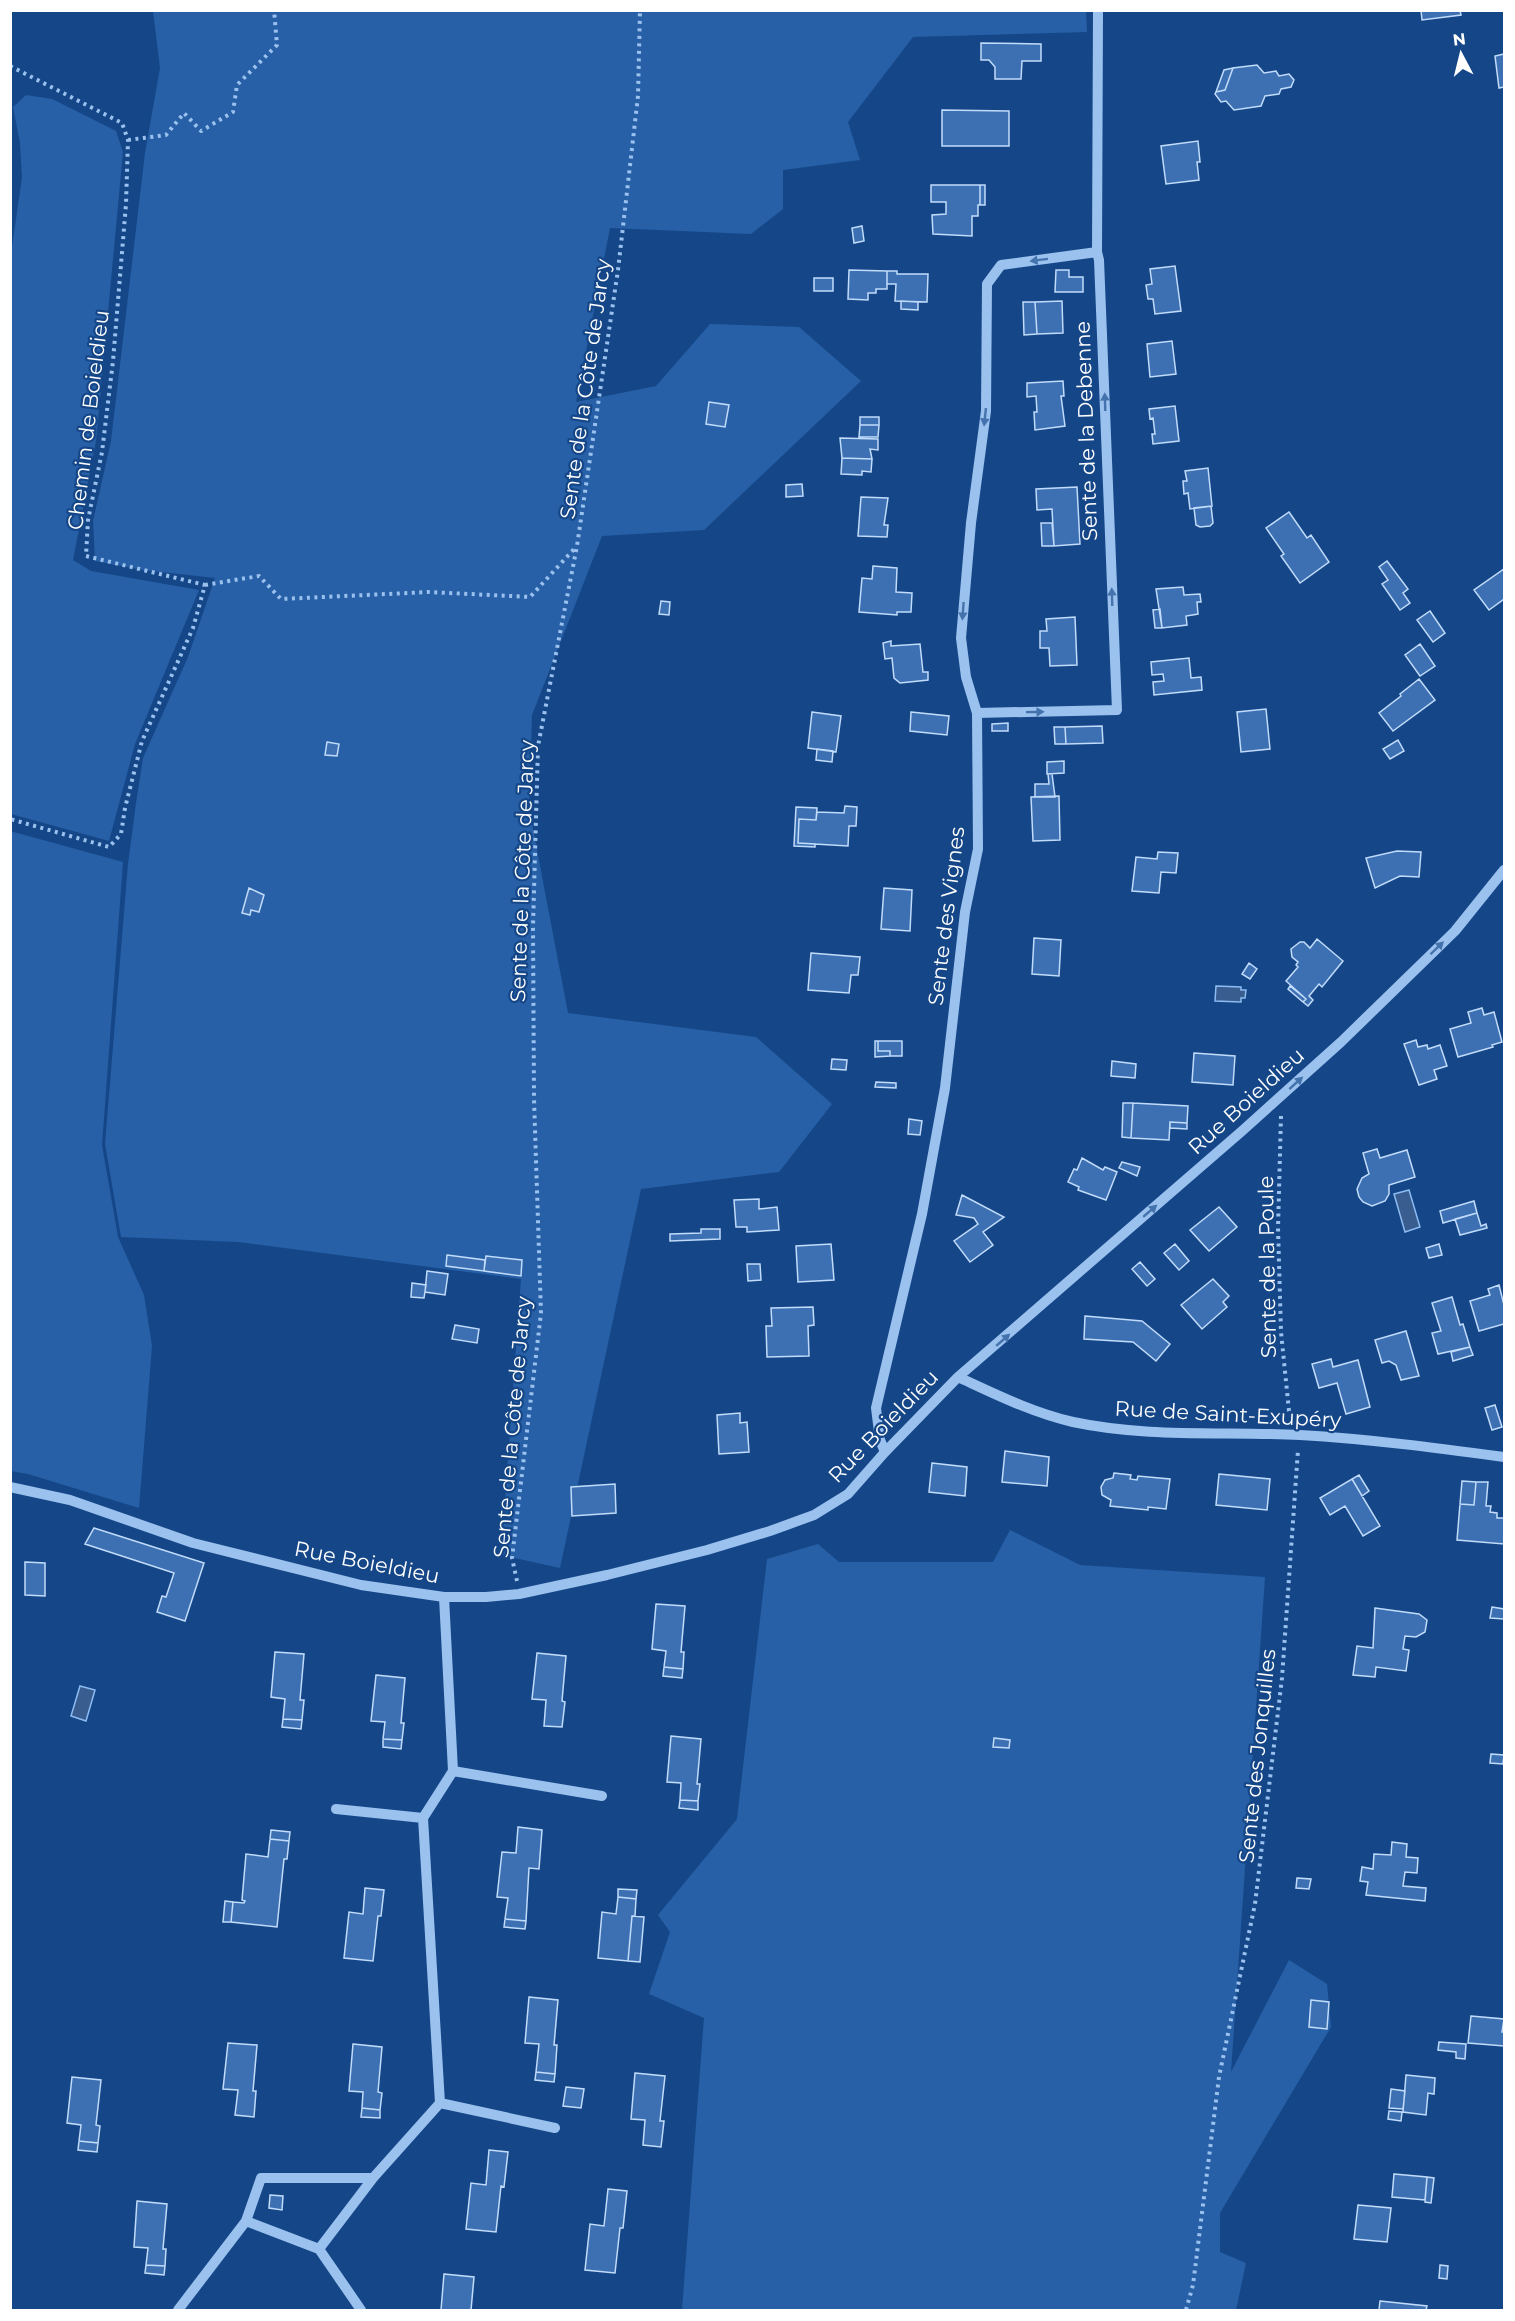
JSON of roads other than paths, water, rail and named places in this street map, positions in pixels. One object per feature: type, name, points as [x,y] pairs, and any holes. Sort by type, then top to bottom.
[{"type":"street","name":"Sente de la Debenne","points":[[977,713],[1117,710],[1097,252],[1098,10]]},
{"type":"street","name":"Sente des Vignes","points":[[885,1452],[880,1440],[876,1407],[928,1179],[945,1088],[965,912],[978,849],[977,713],[966,677],[961,638],[970,534],[986,411],[987,284],[1001,264],[1097,252]]},
{"type":"street","name":"Rue Boieldieu","points":[[10,1486],[70,1500],[193,1543],[361,1585],[444,1597],[519,1594],[707,1550],[814,1515],[848,1494],[885,1452],[958,1377],[1341,1042],[1455,931],[1504,870]]},
{"type":"street","name":"Rue de Saint-Exupéry","points":[[958,1377],[1002,1398],[1070,1421],[1113,1429],[1181,1434],[1299,1435],[1392,1442],[1504,1457]]},
{"type":"street","points":[[319,2249],[373,2178],[440,2103],[423,1818],[453,1771],[444,1597]]},
{"type":"street","points":[[453,1771],[602,1796]]},
{"type":"street","points":[[336,1809],[423,1818]]},
{"type":"street","points":[[440,2103],[555,2128]]},
{"type":"street","points":[[178,2310],[246,2221],[261,2178],[373,2178]]},
{"type":"street","points":[[246,2221],[319,2249],[361,2310]]}]
